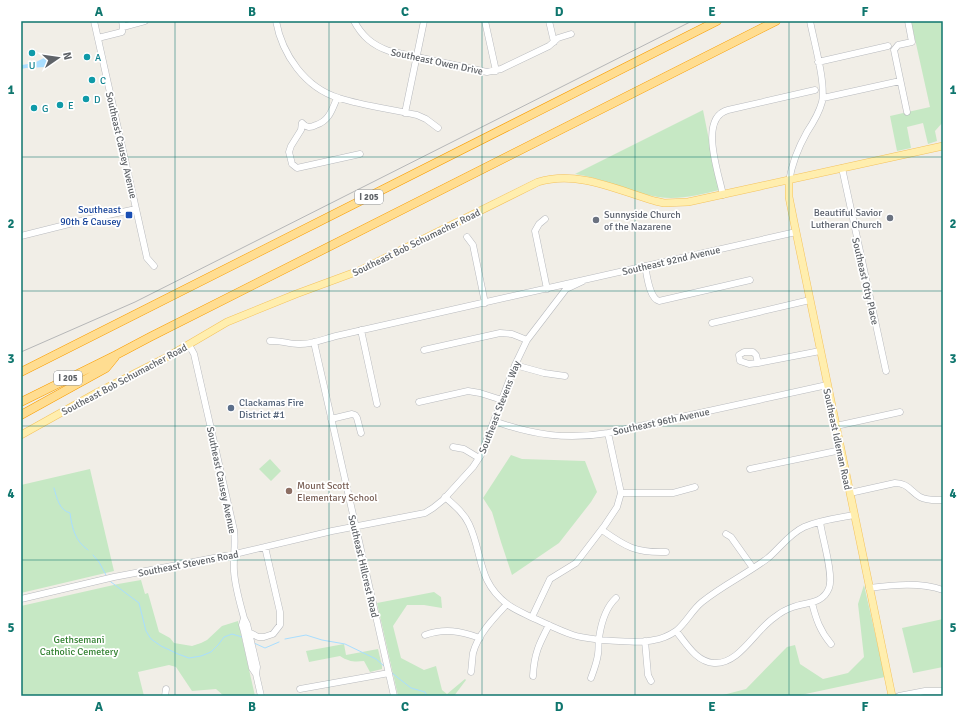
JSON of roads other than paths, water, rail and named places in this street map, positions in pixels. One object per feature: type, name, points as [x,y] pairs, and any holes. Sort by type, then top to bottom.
[{"type":"highway","name":"I 205","points":[[21,372],[717,21]]},
{"type":"highway","name":"I 205","points":[[21,402],[776,21]]},
{"type":"highway","points":[[21,416],[106,368],[116,355]]},
{"type":"main road","points":[[789,181],[943,146]]},
{"type":"main road","name":"Southeast Bob Schumacher Road","points":[[21,436],[98,392],[189,345],[235,318],[367,267],[541,181],[564,178],[582,179],[664,203],[688,202],[789,181]]},
{"type":"main road","name":"Southeast Idleman Road","points":[[789,181],[789,197],[892,696]]},
{"type":"street","name":"Southeast Causey Avenue","points":[[94,21],[147,258],[154,266]]},
{"type":"street","points":[[98,38],[122,32],[123,24],[145,21]]},
{"type":"street","points":[[276,21],[281,40],[292,61],[313,84],[337,98],[405,112],[426,119],[438,128]]},
{"type":"street","name":"Southeast Owen Drive","points":[[354,21],[362,34],[374,44],[388,51],[487,72],[496,71],[549,46],[558,38],[571,34]]},
{"type":"street","points":[[405,112],[424,21]]},
{"type":"street","points":[[485,21],[496,71]]},
{"type":"street","points":[[549,21],[554,42]]},
{"type":"street","points":[[789,181],[794,159],[800,145],[817,116],[822,98],[822,83],[810,21]]},
{"type":"street","points":[[907,112],[894,50],[898,45],[912,42],[908,21]]},
{"type":"street","points":[[818,62],[888,46]]},
{"type":"street","points":[[822,98],[900,81]]},
{"type":"street","points":[[723,195],[712,142],[712,129],[716,117],[728,110],[815,90]]},
{"type":"street","points":[[337,98],[329,116],[323,123],[311,127],[306,127],[302,123],[301,130],[289,152],[292,164],[297,168],[360,154]]},
{"type":"street","name":"Southeast Otty Place","points":[[842,168],[886,371]]},
{"type":"street","points":[[21,236],[136,209]]},
{"type":"street","points":[[545,219],[536,228],[535,236],[547,289],[556,289],[562,294]]},
{"type":"street","name":"Southeast 92nd Avenue","points":[[270,341],[278,340],[298,344],[314,342],[361,330],[796,232]]},
{"type":"street","points":[[467,237],[473,245],[485,303]]},
{"type":"street","points":[[645,266],[652,296],[658,301],[750,280]]},
{"type":"street","name":"Southeast Stevens Way","points":[[355,526],[425,513],[446,497],[479,458],[527,340],[562,294],[571,286],[583,281]]},
{"type":"street","points":[[712,323],[810,300]]},
{"type":"street","points":[[361,330],[377,404]]},
{"type":"street","points":[[424,350],[500,333],[512,334],[527,340]]},
{"type":"street","name":"Southeast Hillcrest Road","points":[[314,342],[394,696]]},
{"type":"street","name":"Southeast Causey Avenue","points":[[189,345],[194,354],[232,517],[235,538],[235,578],[244,618],[248,624],[248,651],[252,668],[256,674],[261,696]]},
{"type":"street","points":[[758,363],[820,350]]},
{"type":"street","points":[[516,365],[544,373],[565,376]]},
{"type":"street","name":"Southeast 96th Avenue","points":[[494,421],[525,432],[556,436],[585,436],[608,433],[827,385]]},
{"type":"street","points":[[419,402],[468,391],[480,392],[502,400]]},
{"type":"street","points":[[836,426],[900,412]]},
{"type":"street","points":[[331,419],[352,414],[355,415],[361,433]]},
{"type":"street","points":[[532,617],[550,580],[576,564],[616,510],[620,493],[608,433]]},
{"type":"street","points":[[453,447],[464,449],[479,458]]},
{"type":"street","points":[[750,469],[841,450]]},
{"type":"street","points":[[850,493],[900,483],[907,486],[922,498],[930,500],[943,500]]},
{"type":"street","points":[[620,493],[673,493],[696,487]]},
{"type":"street","points":[[446,497],[461,512],[469,523],[474,536],[481,566],[486,578],[495,592],[507,604],[518,611],[574,635],[587,638],[644,641],[661,638],[676,631],[701,603],[767,559],[796,532],[820,522],[854,515]]},
{"type":"street","points":[[676,631],[700,659],[709,663],[721,663],[737,655],[765,624],[775,616],[792,607],[812,603],[824,595],[829,589],[831,582],[820,522]]},
{"type":"street","name":"Southeast Stevens Road","points":[[21,600],[114,577],[235,554],[355,526]]},
{"type":"street","points":[[602,530],[620,542],[636,550],[666,552]]},
{"type":"street","points":[[726,534],[731,537],[753,568]]},
{"type":"street","points":[[248,634],[264,637],[273,634],[280,625],[281,618],[265,547]]},
{"type":"street","points":[[869,588],[903,585],[922,586],[943,590]]},
{"type":"street","points":[[591,678],[597,659],[603,618],[609,606],[616,598]]},
{"type":"street","points":[[812,603],[818,625],[824,636],[831,644]]},
{"type":"street","points":[[471,672],[473,653],[480,638],[493,618],[507,604]]},
{"type":"street","points":[[534,676],[534,663],[537,649],[549,625]]},
{"type":"street","points":[[426,635],[433,632],[448,630],[464,632],[480,638]]},
{"type":"street","name":"Southeast Causey Avenue","points":[[248,634],[255,655],[257,667],[256,674]]},
{"type":"street","points":[[644,641],[648,675],[651,682]]},
{"type":"street","points":[[300,689],[389,673]]},
{"type":"street","points":[[165,696],[166,689]]},
{"type":"street","points":[[899,696],[925,691],[943,691]]},
{"type":"water","points":[[46,57],[48,64],[46,67],[21,69],[22,65],[34,63]]},
{"type":"waterway","points":[[54,488],[57,500],[63,509],[70,513],[73,529],[77,538],[88,550]]},
{"type":"waterway","points":[[93,555],[99,562],[106,575]]},
{"type":"waterway","points":[[111,582],[139,603],[146,631],[151,639],[161,646],[178,654],[189,658],[201,656],[211,652],[224,637],[232,634],[242,637]]},
{"type":"waterway","points":[[285,639],[306,635],[322,640],[345,644],[376,659],[384,666]]},
{"type":"waterway","points":[[254,643],[265,648],[279,642]]},
{"type":"waterway","points":[[392,673],[411,688],[425,692],[427,696]]},
{"type":"tram line","points":[[21,352],[135,302],[692,21]]},
{"type":"place","name":"U","points":[[32,53]]},
{"type":"place","name":"A","points":[[87,57]]},
{"type":"place","name":"C","points":[[92,80]]},
{"type":"place","name":"D","points":[[86,99]]},
{"type":"place","name":"E","points":[[60,105]]},
{"type":"place","name":"G","points":[[34,108]]},
{"type":"place","name":"Southeast 90th & Causey","points":[[129,215]]},
{"type":"place","name":"Beautiful Savior Lutheran Church","points":[[890,218]]},
{"type":"place","name":"Sunnyside Church of the Nazarene","points":[[596,220]]},
{"type":"place","name":"Clackamas Fire District #1","points":[[231,408]]},
{"type":"place","name":"Mount Scott Elementary School","points":[[289,491]]},
{"type":"park label","name":"Gethsemani Catholic Cemetery","points":[[79,644]]}]
